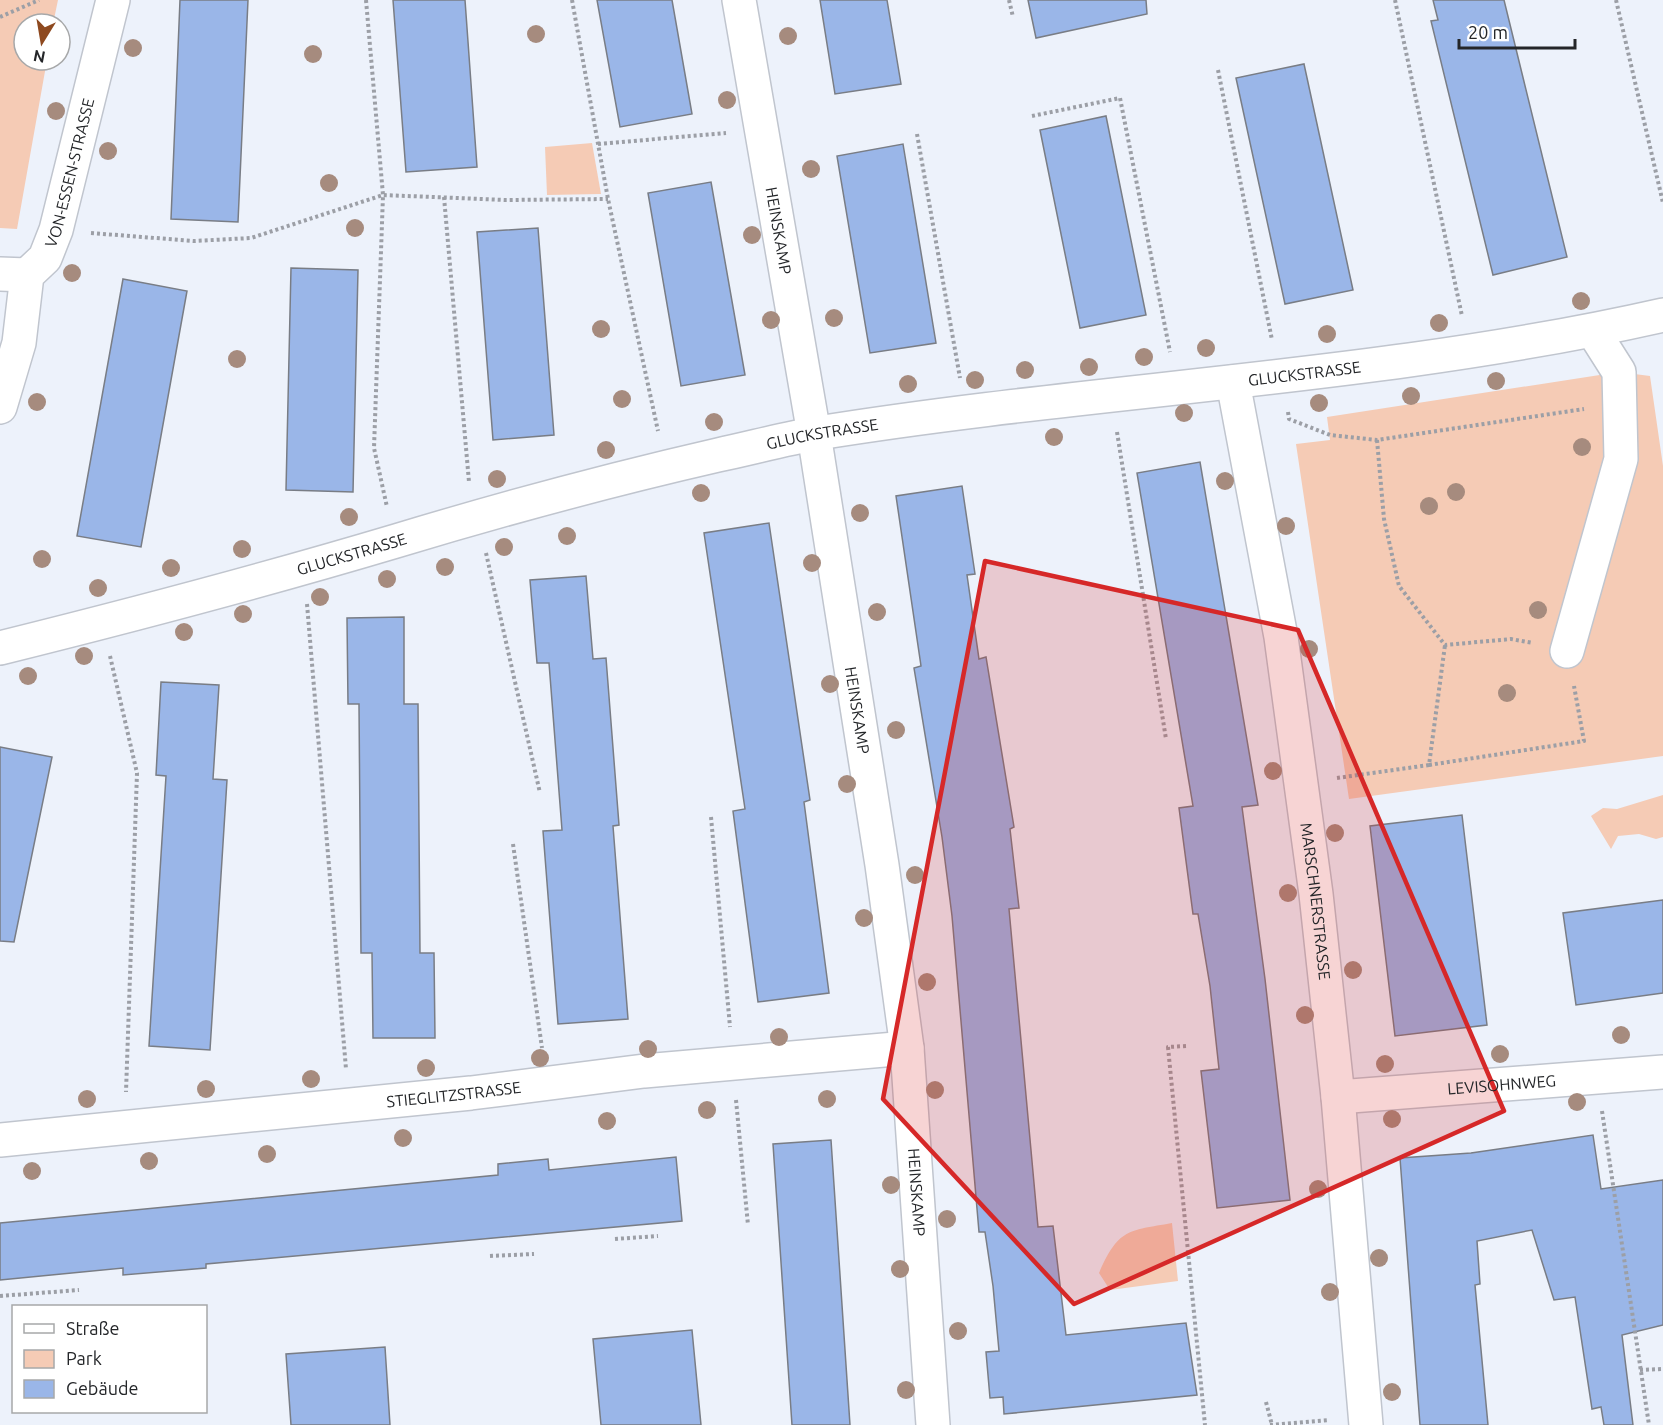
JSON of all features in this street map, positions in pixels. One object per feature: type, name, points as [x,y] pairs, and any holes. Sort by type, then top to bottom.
[{"type":"street","name":"VON-ESSEN-STRASSE","points":[[0,407],[19,343],[14,274],[45,258],[56,230],[113,0]]},
{"type":"street","name":"HEINSKAMP","points":[[739,0],[814,434],[882,865],[907,1048],[933,1425]]},
{"type":"street","name":"GLUCKSTRASSE","points":[[0,648],[102,623],[304,567],[478,515],[666,467],[814,434],[1176,387],[1280,377],[1593,331],[1663,315]]},
{"type":"street","points":[[1567,651],[1621,459],[1619,372],[1593,331]]},
{"type":"street","name":"MARSCHNERSTRASSE","points":[[1233,381],[1281,637],[1316,894],[1338,1097],[1366,1421]]},
{"type":"street","name":"STIEGLITZSTRASSE","points":[[0,1140],[349,1106],[644,1071],[907,1048]]},
{"type":"street","name":"LEVISOHNWEG","points":[[1338,1097],[1663,1072]]},
{"type":"path","points":[[0,17],[39,0]]},
{"type":"path","points":[[366,0],[383,195],[374,448],[395,541]]},
{"type":"path","points":[[572,0],[608,199],[666,467]]},
{"type":"path","points":[[1009,0],[1013,17]]},
{"type":"path","points":[[1395,0],[1469,350]]},
{"type":"path","points":[[1617,0],[1663,203]]},
{"type":"path","points":[[1218,70],[1289,419],[1330,435],[1377,440],[1621,404]]},
{"type":"path","points":[[1032,116],[1120,98],[1176,387]]},
{"type":"path","points":[[598,144],[762,130]]},
{"type":"path","points":[[917,134],[966,413]]},
{"type":"path","points":[[56,230],[194,241],[251,238],[383,195],[506,200],[608,199]]},
{"type":"path","points":[[1111,395],[1166,739]]},
{"type":"path","points":[[1377,440],[1383,519],[1399,585],[1445,645],[1429,765]]},
{"type":"path","points":[[304,567],[349,1106]]},
{"type":"path","points":[[102,623],[137,773],[125,1129]]},
{"type":"path","points":[[1301,783],[1584,741],[1567,651],[1511,639],[1445,645]]},
{"type":"path","points":[[711,817],[748,1225]]},
{"type":"path","points":[[513,844],[547,1084]]},
{"type":"path","points":[[1186,1046],[1168,1047],[1205,1425]]},
{"type":"path","points":[[1597,1078],[1648,1425]]},
{"type":"path","points":[[615,1239],[658,1236]]},
{"type":"path","points":[[490,1256],[534,1254]]},
{"type":"path","points":[[0,1296],[78,1290]]},
{"type":"path","points":[[1640,1370],[1663,1369]]},
{"type":"path","points":[[1266,1402],[1271,1425],[1366,1421]]},
{"type":"highlighted area","points":[[985,561],[1298,630],[1504,1111],[1074,1304],[883,1099]]},
{"type":"green space","points":[[0,0],[58,0],[56,12],[12,12],[12,72],[45,72],[17,229],[0,228]]},
{"type":"green space","points":[[592,143],[601,194],[547,195],[545,147]]},
{"type":"green space","points":[[1619,372],[1650,376],[1663,466],[1663,756],[1349,799],[1296,444],[1330,440],[1327,417]]},
{"type":"green space","points":[[1663,795],[1663,837],[1656,839],[1639,834],[1618,836],[1611,849],[1591,816],[1603,808],[1617,809]]},
{"type":"green space","points":[[1172,1223],[1178,1281],[1110,1290],[1099,1273],[1119,1240],[1135,1230]]},
{"type":"building","points":[[180,0],[248,0],[238,222],[171,219]]},
{"type":"building","points":[[393,0],[465,0],[477,167],[406,172]]},
{"type":"building","points":[[597,0],[672,0],[692,114],[620,127]]},
{"type":"building","points":[[820,0],[887,0],[901,84],[835,94]]},
{"type":"building","points":[[1028,0],[1146,0],[1147,14],[1036,38]]},
{"type":"building","points":[[1433,0],[1504,0],[1567,257],[1493,275],[1431,21],[1438,20]]},
{"type":"building","points":[[1304,64],[1353,290],[1285,304],[1236,78]]},
{"type":"building","points":[[1106,116],[1146,315],[1080,328],[1040,130]]},
{"type":"building","points":[[903,144],[936,343],[870,353],[837,156]]},
{"type":"building","points":[[711,182],[745,375],[681,386],[648,193]]},
{"type":"building","points":[[538,228],[554,435],[493,440],[477,232]]},
{"type":"building","points":[[291,268],[358,270],[353,492],[286,490]]},
{"type":"building","points":[[123,279],[187,291],[141,547],[77,536]]},
{"type":"building","points":[[1200,462],[1258,805],[1242,807],[1265,979],[1290,1200],[1217,1208],[1201,1071],[1219,1069],[1210,986],[1198,914],[1193,914],[1179,808],[1193,806],[1137,473]]},
{"type":"building","points":[[962,486],[975,574],[967,575],[979,659],[986,657],[1014,827],[1010,829],[1019,908],[1009,909],[1038,1227],[1053,1226],[1066,1335],[1186,1323],[1197,1395],[1004,1414],[1003,1397],[990,1398],[986,1352],[999,1351],[993,1286],[985,1232],[979,1232],[952,916],[942,837],[914,668],[921,666],[896,496]]},
{"type":"building","points":[[769,523],[810,800],[804,802],[829,993],[758,1002],[733,811],[745,809],[704,533]]},
{"type":"building","points":[[586,576],[593,659],[606,658],[619,825],[613,826],[628,1019],[558,1024],[543,831],[562,830],[549,663],[537,663],[530,580]]},
{"type":"building","points":[[404,617],[404,704],[418,704],[420,953],[434,953],[435,1038],[373,1038],[372,953],[361,953],[359,704],[348,704],[347,618]]},
{"type":"building","points":[[161,682],[219,685],[213,779],[227,780],[210,1050],[149,1046],[166,776],[156,775]]},
{"type":"building","points":[[0,747],[52,757],[14,942],[0,941]]},
{"type":"building","points":[[1462,815],[1487,1025],[1395,1036],[1370,826]]},
{"type":"building","points":[[1663,900],[1663,993],[1576,1005],[1563,913]]},
{"type":"building","points":[[1593,1135],[1601,1189],[1663,1180],[1663,1325],[1622,1335],[1633,1425],[1604,1425],[1601,1407],[1592,1409],[1575,1297],[1554,1300],[1532,1230],[1477,1241],[1480,1284],[1475,1285],[1488,1425],[1420,1425],[1400,1158],[1471,1153]]},
{"type":"building","points":[[831,1140],[850,1425],[792,1425],[773,1144]]},
{"type":"building","points":[[676,1157],[682,1221],[206,1264],[206,1268],[123,1275],[123,1268],[0,1280],[0,1223],[498,1175],[498,1164],[548,1159],[549,1170]]},
{"type":"building","points":[[692,1330],[701,1425],[601,1425],[593,1339]]},
{"type":"building","points":[[385,1347],[390,1425],[291,1425],[286,1354]]}]
